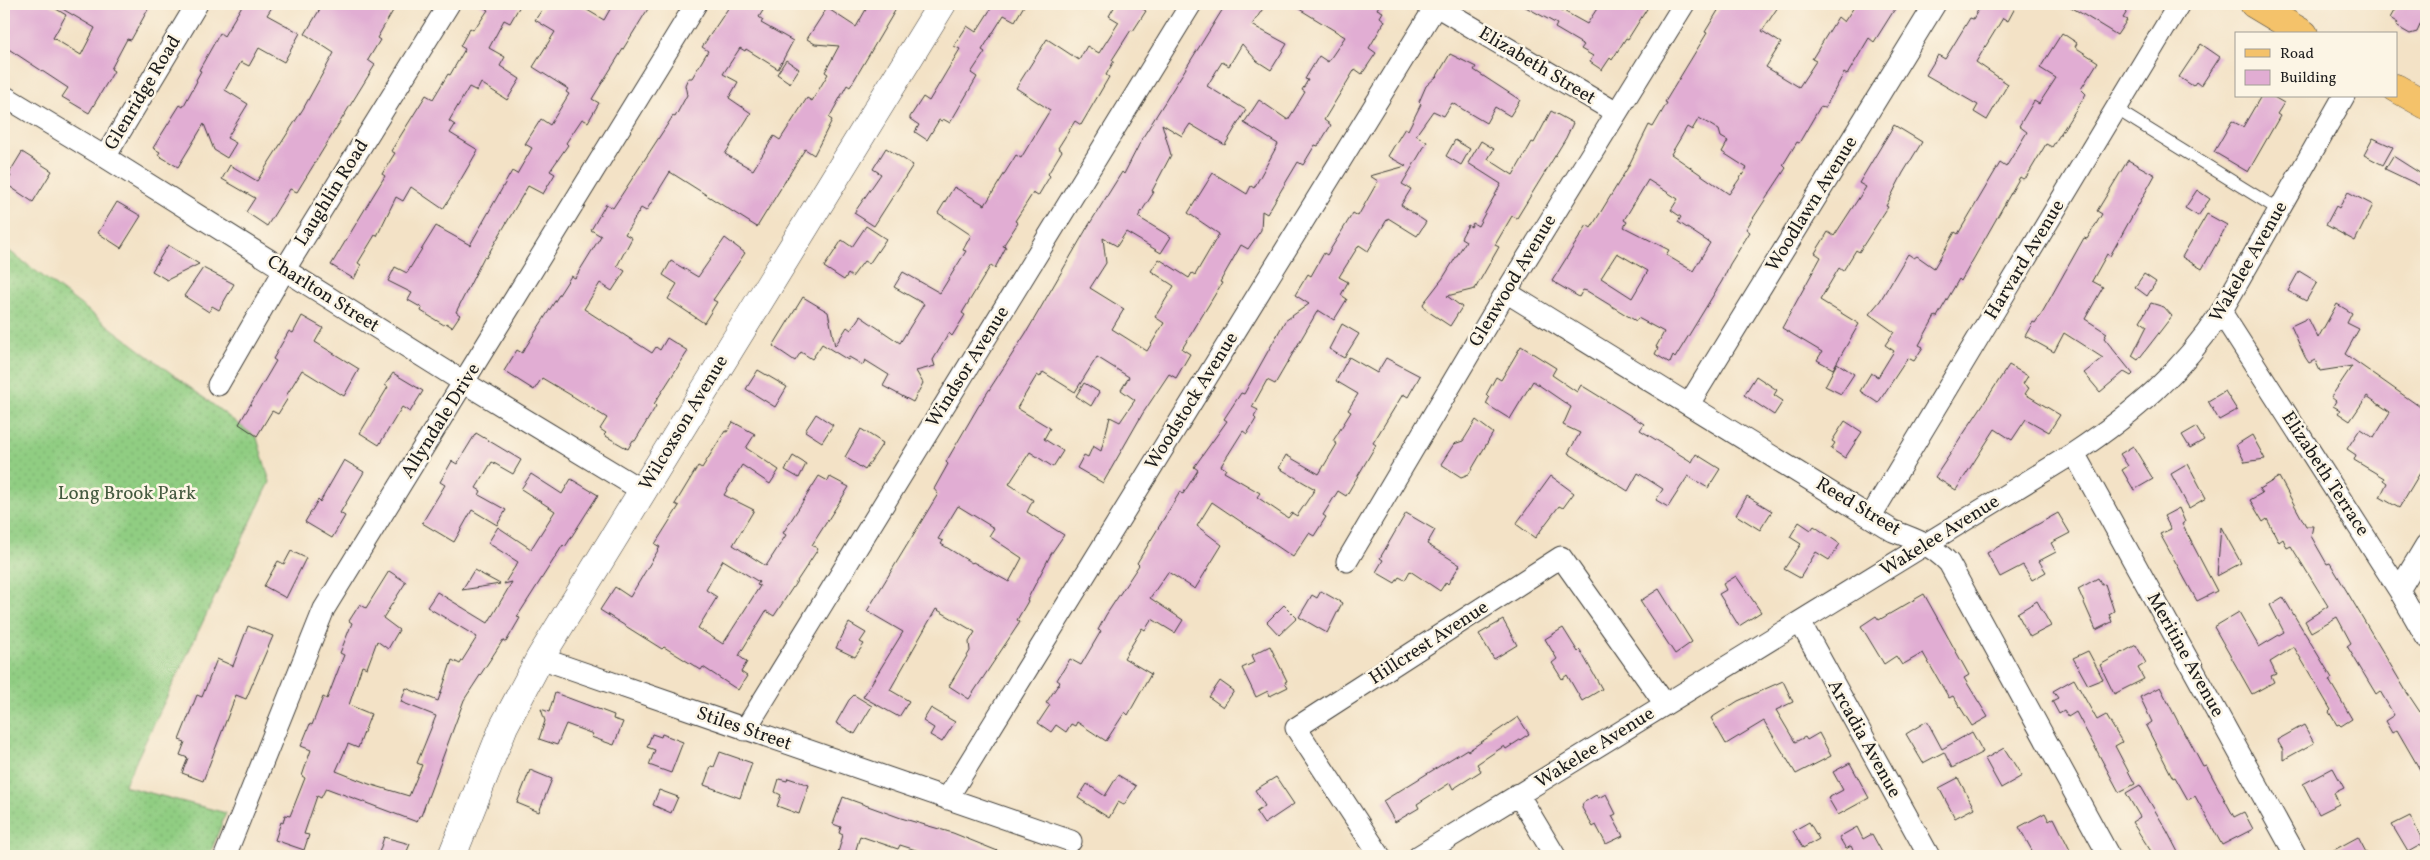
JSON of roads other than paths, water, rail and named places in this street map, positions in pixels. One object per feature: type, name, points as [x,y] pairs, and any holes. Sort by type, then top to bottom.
[{"type":"main road","points":[[2254,4],[2301,32]]},
{"type":"main road","points":[[2398,89],[2426,105]]},
{"type":"street","name":"Glenridge Road","points":[[105,157],[197,4]]},
{"type":"street","name":"Laughlin Road","points":[[218,385],[285,269],[449,4]]},
{"type":"street","name":"Allyndale Drive","points":[[225,856],[324,609],[465,383],[696,4]]},
{"type":"street","name":"Wilcoxson Avenue","points":[[452,856],[504,726],[540,658],[942,4]]},
{"type":"street","name":"Windsor Avenue","points":[[745,730],[1191,4]]},
{"type":"street","name":"Elizabeth Street","points":[[1436,4],[1616,112]]},
{"type":"street","name":"Woodstock Avenue","points":[[947,799],[1436,4]]},
{"type":"street","name":"Glenwood Avenue","points":[[1346,561],[1506,292],[1684,4]]},
{"type":"street","name":"Woodlawn Avenue","points":[[1688,404],[1935,4]]},
{"type":"street","name":"Harvard Avenue","points":[[1871,516],[2179,4]]},
{"type":"street","name":"Charlton Street","points":[[4,96],[285,269],[465,383],[643,491]]},
{"type":"street","name":"Wakelee Avenue","points":[[1419,856],[2074,454],[2129,414],[2163,385],[2189,358],[2221,312],[2343,98]]},
{"type":"street","name":"Reed Street","points":[[1506,292],[1893,530],[1928,544],[1949,562],[2109,856]]},
{"type":"street","name":"Elizabeth Terrace","points":[[2221,312],[2399,590],[2426,637]]},
{"type":"street","name":"Meritine Avenue","points":[[2074,454],[2296,856]]},
{"type":"street","points":[[2399,590],[2426,545]]},
{"type":"street","name":"Hillcrest Avenue","points":[[1380,856],[1296,728],[1561,557],[1665,704]]},
{"type":"street","name":"Arcadia Avenue","points":[[1800,622],[1929,856]]},
{"type":"street","name":"Stiles Street","points":[[540,658],[1071,841]]},
{"type":"street","points":[[1518,794],[1555,856]]},
{"type":"lane","points":[[2116,109],[2279,210]]},
{"type":"park label","name":"Long Brook Park","points":[[127,494]]}]
